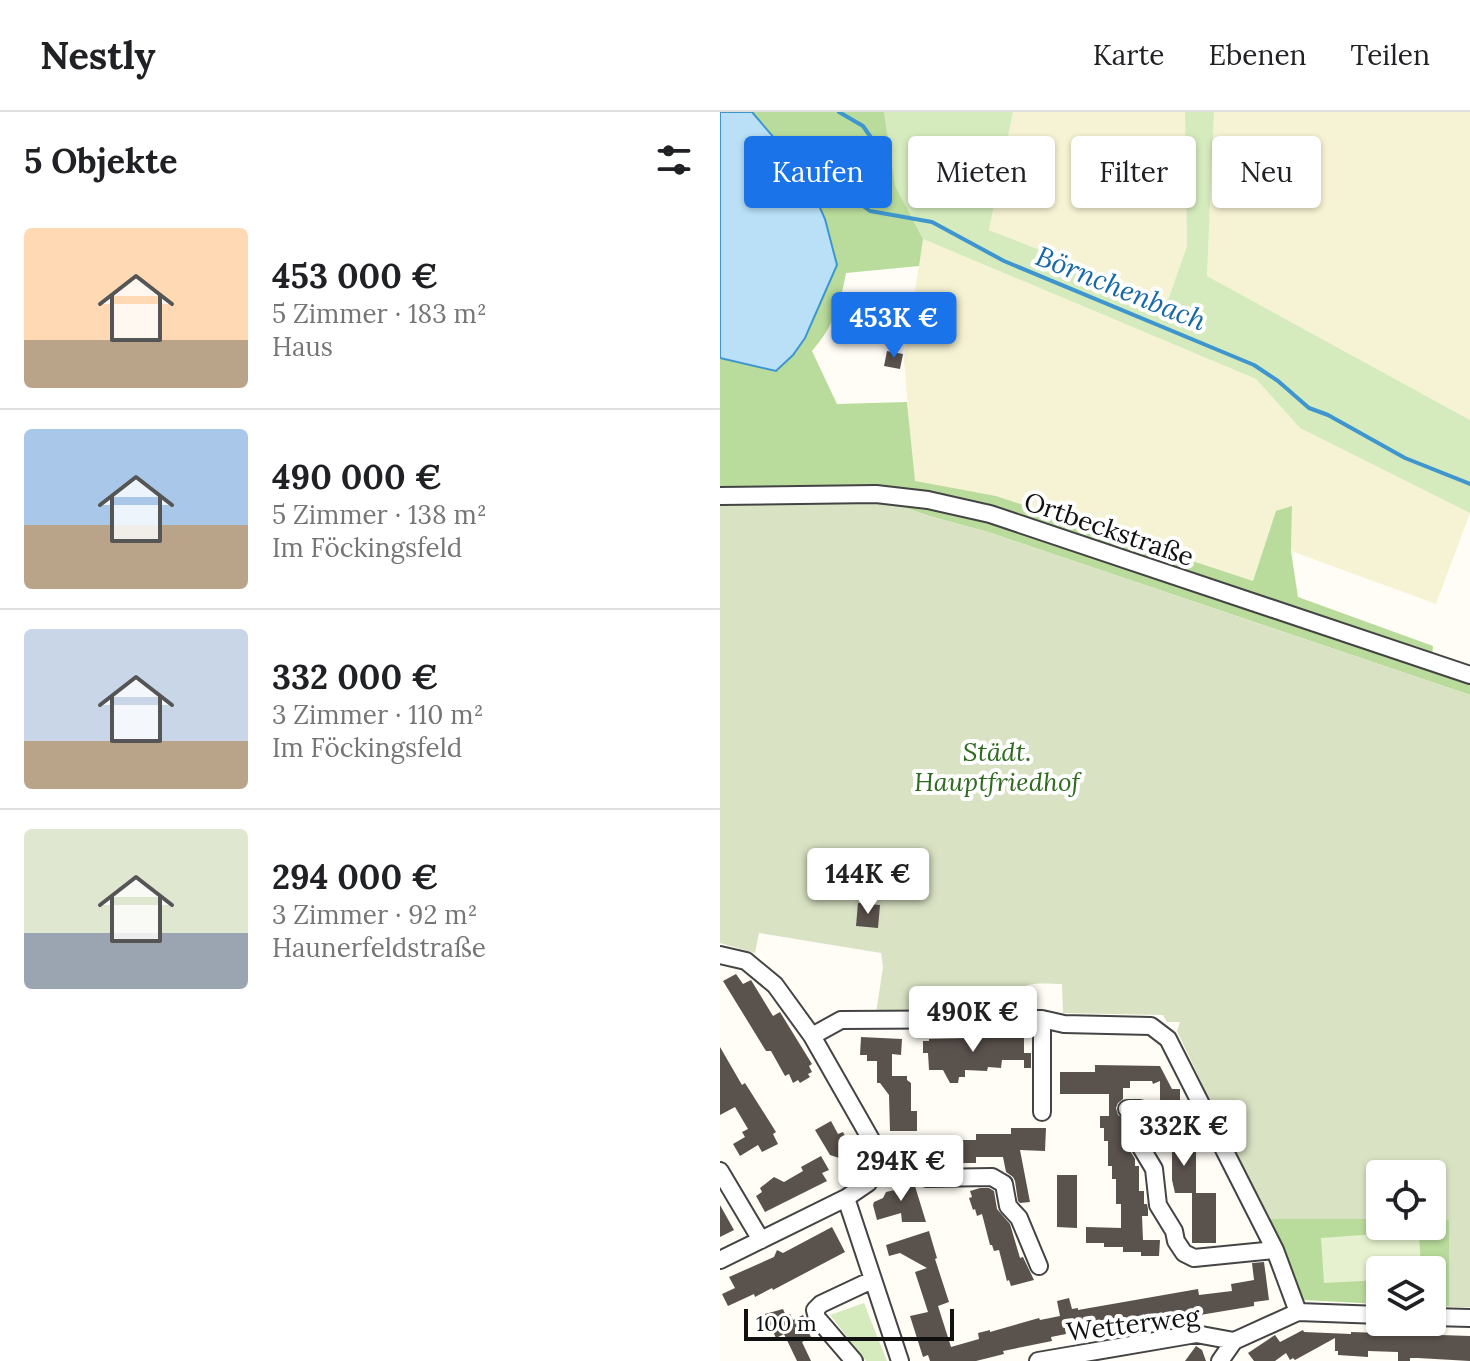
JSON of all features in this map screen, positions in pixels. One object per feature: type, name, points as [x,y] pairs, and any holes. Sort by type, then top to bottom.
[{"type":"street","name":"Ortbeckstraße","points":[[720,496],[876,494],[928,500],[990,514],[1470,675]]},
{"type":"street","points":[[720,955],[746,961],[775,985],[812,1036],[873,1143],[878,1168]]},
{"type":"street","points":[[812,1036],[841,1020],[1042,1019],[1064,1024],[1151,1026],[1168,1039],[1275,1250],[1298,1312]]},
{"type":"street","points":[[1042,1019],[1042,1112]]},
{"type":"street","points":[[1127,1109],[1140,1109],[1139,1144],[1154,1169],[1158,1205],[1184,1253],[1194,1258],[1275,1250]]},
{"type":"street","points":[[720,1260],[846,1198],[868,1183],[878,1168],[901,1163],[927,1178],[992,1177],[1004,1184],[1008,1206],[1019,1218],[1039,1266]]},
{"type":"street","points":[[720,1171],[761,1240]]},
{"type":"street","points":[[846,1198],[900,1361]]},
{"type":"street","points":[[854,1361],[817,1318],[815,1310],[821,1304],[872,1280]]},
{"type":"street","name":"Wetterweg","points":[[1220,1361],[1234,1341],[1298,1312],[1366,1314]]},
{"type":"street","points":[[1446,1317],[1470,1318]]},
{"type":"street","name":"Wetterweg","points":[[1038,1361],[1196,1334],[1234,1341]]},
{"type":"shaded area","points":[[1013,112],[1185,112],[1185,136],[1071,136],[1071,208],[1186,208],[1187,246],[1168,300],[989,230],[993,208],[1055,208],[1055,136],[1008,136]]},
{"type":"shaded area","points":[[1214,112],[1470,112],[1470,420],[1207,276],[1212,159],[1212,208],[1321,208],[1321,136],[1213,136]]},
{"type":"shaded area","points":[[923,239],[1256,379],[1300,428],[1470,513],[1436,604],[1291,551],[1292,506],[1276,512],[1253,581],[996,496],[914,482],[904,360]]},
{"type":"green space","points":[[752,112],[884,112],[888,136],[763,136],[763,127]]},
{"type":"green space","points":[[884,112],[1013,112],[1008,136],[908,136],[908,208],[993,208],[989,230],[1168,300],[1187,246],[1186,208],[1196,208],[1196,136],[1185,136],[1185,112],[1214,112],[1207,276],[1470,420],[1470,513],[1300,428],[1256,379],[923,239],[894,186],[892,136],[887,136]]},
{"type":"green space","points":[[892,166],[895,186],[923,239],[919,266],[846,273],[835,314],[812,351],[837,404],[907,402],[915,481],[996,496],[1253,581],[1276,511],[1292,506],[1291,551],[1298,597],[1433,646],[1432,657],[1470,679],[1470,695],[988,532],[877,498],[720,490],[720,358],[776,370],[767,208],[892,208]]},
{"type":"green space","name":"Städt. Hauptfriedhof","points":[[877,498],[988,532],[1470,695],[1470,1307],[1449,1306],[1446,1160],[1366,1160],[1366,1219],[1266,1219],[1177,1031],[1180,1022],[1167,1022],[1163,1015],[1063,1013],[1062,984],[1022,987],[992,1012],[876,1013],[883,967],[881,953],[759,933],[755,953],[720,943],[720,500]]},
{"type":"green space","points":[[1266,1219],[1366,1219],[1366,1240],[1446,1240],[1446,1220],[1449,1220],[1449,1291],[1470,1307],[1446,1306],[1446,1256],[1366,1256],[1366,1303],[1303,1300]]},
{"type":"green space","points":[[1366,1235],[1366,1240],[1419,1240],[1420,1256],[1366,1256],[1366,1281],[1324,1283],[1321,1238]]},
{"type":"green space","points":[[864,1303],[887,1361],[866,1361],[830,1315]]},
{"type":"water","points":[[720,112],[752,112],[773,136],[744,136],[744,208],[820,208],[837,265],[805,338],[776,371],[720,358]]},
{"type":"building","points":[[852,312],[872,321],[863,342],[842,332]]},
{"type":"building","points":[[887,351],[903,354],[900,369],[884,366]]},
{"type":"building","points":[[858,903],[880,905],[878,928],[856,926]]},
{"type":"building","points":[[736,974],[743,984],[751,980],[773,1016],[780,1012],[812,1064],[809,1066],[812,1072],[808,1074],[810,1077],[793,1083],[789,1074],[785,1076],[771,1051],[766,1051],[723,981]]},
{"type":"building","points":[[977,1031],[983,1037],[1024,1037],[1024,1053],[1031,1053],[1031,1068],[1024,1068],[1024,1060],[1002,1060],[1001,1068],[965,1070],[965,1077],[959,1077],[958,1083],[950,1083],[943,1070],[929,1070],[928,1053],[923,1053],[923,1041],[966,1038]]},
{"type":"building","points":[[861,1037],[902,1039],[901,1055],[892,1054],[892,1076],[907,1076],[911,1083],[911,1111],[917,1111],[917,1131],[890,1131],[889,1095],[877,1083],[877,1061],[867,1061],[867,1055],[860,1055]]},
{"type":"building","points":[[720,1047],[742,1085],[745,1083],[776,1132],[773,1134],[778,1144],[762,1152],[758,1145],[740,1156],[733,1144],[745,1137],[742,1132],[748,1129],[735,1107],[720,1115]]},
{"type":"building","points":[[1095,1065],[1160,1066],[1172,1089],[1180,1089],[1180,1141],[1160,1141],[1160,1081],[1153,1084],[1152,1081],[1130,1081],[1130,1088],[1123,1088],[1123,1099],[1116,1108],[1118,1115],[1127,1120],[1129,1149],[1135,1166],[1139,1166],[1139,1191],[1144,1191],[1144,1204],[1147,1204],[1148,1216],[1142,1216],[1143,1240],[1160,1240],[1159,1256],[1123,1252],[1123,1247],[1104,1247],[1104,1243],[1086,1243],[1086,1227],[1121,1228],[1121,1204],[1116,1204],[1116,1179],[1112,1179],[1112,1166],[1108,1166],[1108,1141],[1104,1141],[1104,1128],[1100,1128],[1100,1116],[1109,1116],[1109,1094],[1060,1094],[1060,1072],[1095,1072]]},
{"type":"building","points":[[831,1121],[838,1134],[843,1132],[847,1140],[858,1144],[839,1158],[830,1155],[815,1130]]},
{"type":"building","points":[[1011,1128],[1046,1128],[1045,1151],[1020,1150],[1030,1202],[1018,1201],[1015,1181],[1006,1172],[1003,1157],[976,1157],[976,1163],[941,1163],[941,1140],[976,1140],[976,1134],[1011,1134]]},
{"type":"building","points":[[1172,1143],[1196,1143],[1196,1193],[1175,1193]]},
{"type":"building","points":[[821,1156],[829,1170],[822,1173],[827,1181],[765,1212],[756,1196],[762,1192],[760,1188],[774,1177],[784,1182],[803,1171],[801,1167]]},
{"type":"building","points":[[1057,1175],[1077,1175],[1077,1228],[1057,1227]]},
{"type":"building","points":[[895,1176],[914,1183],[926,1222],[902,1222],[901,1213],[877,1220],[874,1202],[883,1198],[886,1192],[899,1189]]},
{"type":"building","points":[[980,1188],[994,1191],[997,1209],[1010,1224],[1020,1258],[1023,1257],[1034,1280],[1011,1286],[1007,1281],[999,1250],[994,1251],[990,1245],[982,1214],[977,1216],[969,1198],[972,1197],[970,1191]]},
{"type":"building","points":[[1192,1193],[1216,1193],[1216,1243],[1192,1243]]},
{"type":"building","points":[[720,1205],[734,1230],[720,1237]]},
{"type":"building","points":[[832,1227],[845,1252],[773,1290],[755,1297],[754,1294],[728,1306],[722,1294],[735,1288],[729,1277],[774,1257],[777,1250],[783,1253]]},
{"type":"building","points":[[929,1231],[949,1302],[938,1306],[951,1347],[979,1339],[978,1333],[1060,1316],[1057,1301],[1069,1298],[1072,1309],[1078,1310],[1198,1289],[1199,1295],[1232,1291],[1231,1284],[1254,1280],[1252,1263],[1264,1262],[1269,1300],[1254,1302],[1254,1306],[1158,1322],[1157,1316],[1132,1320],[1133,1326],[1091,1333],[1090,1325],[1065,1329],[1066,1334],[1051,1337],[1052,1341],[1003,1351],[1004,1354],[976,1361],[930,1361],[928,1355],[923,1357],[910,1316],[928,1312],[915,1272],[927,1268],[900,1253],[889,1256],[886,1245]]},
{"type":"building","points":[[783,1309],[786,1316],[790,1314],[793,1320],[803,1315],[811,1337],[802,1342],[811,1361],[797,1361],[784,1334],[776,1338],[765,1314]]},
{"type":"building","points":[[1303,1330],[1366,1333],[1366,1336],[1470,1336],[1470,1361],[1410,1358],[1410,1361],[1398,1361],[1398,1352],[1368,1351],[1368,1357],[1338,1355],[1335,1338],[1295,1360],[1290,1360],[1286,1353],[1275,1361],[1254,1361],[1248,1353],[1275,1335],[1280,1342]]},
{"type":"building","points":[[1196,1346],[1202,1350],[1206,1361],[1185,1361]]},
{"type":"waterway","name":"Börnchenbach","points":[[839,112],[863,126],[877,146],[869,165],[849,182],[852,198],[870,211],[932,222],[1004,261],[1254,365],[1309,408],[1328,415],[1405,458],[1470,484]]}]
